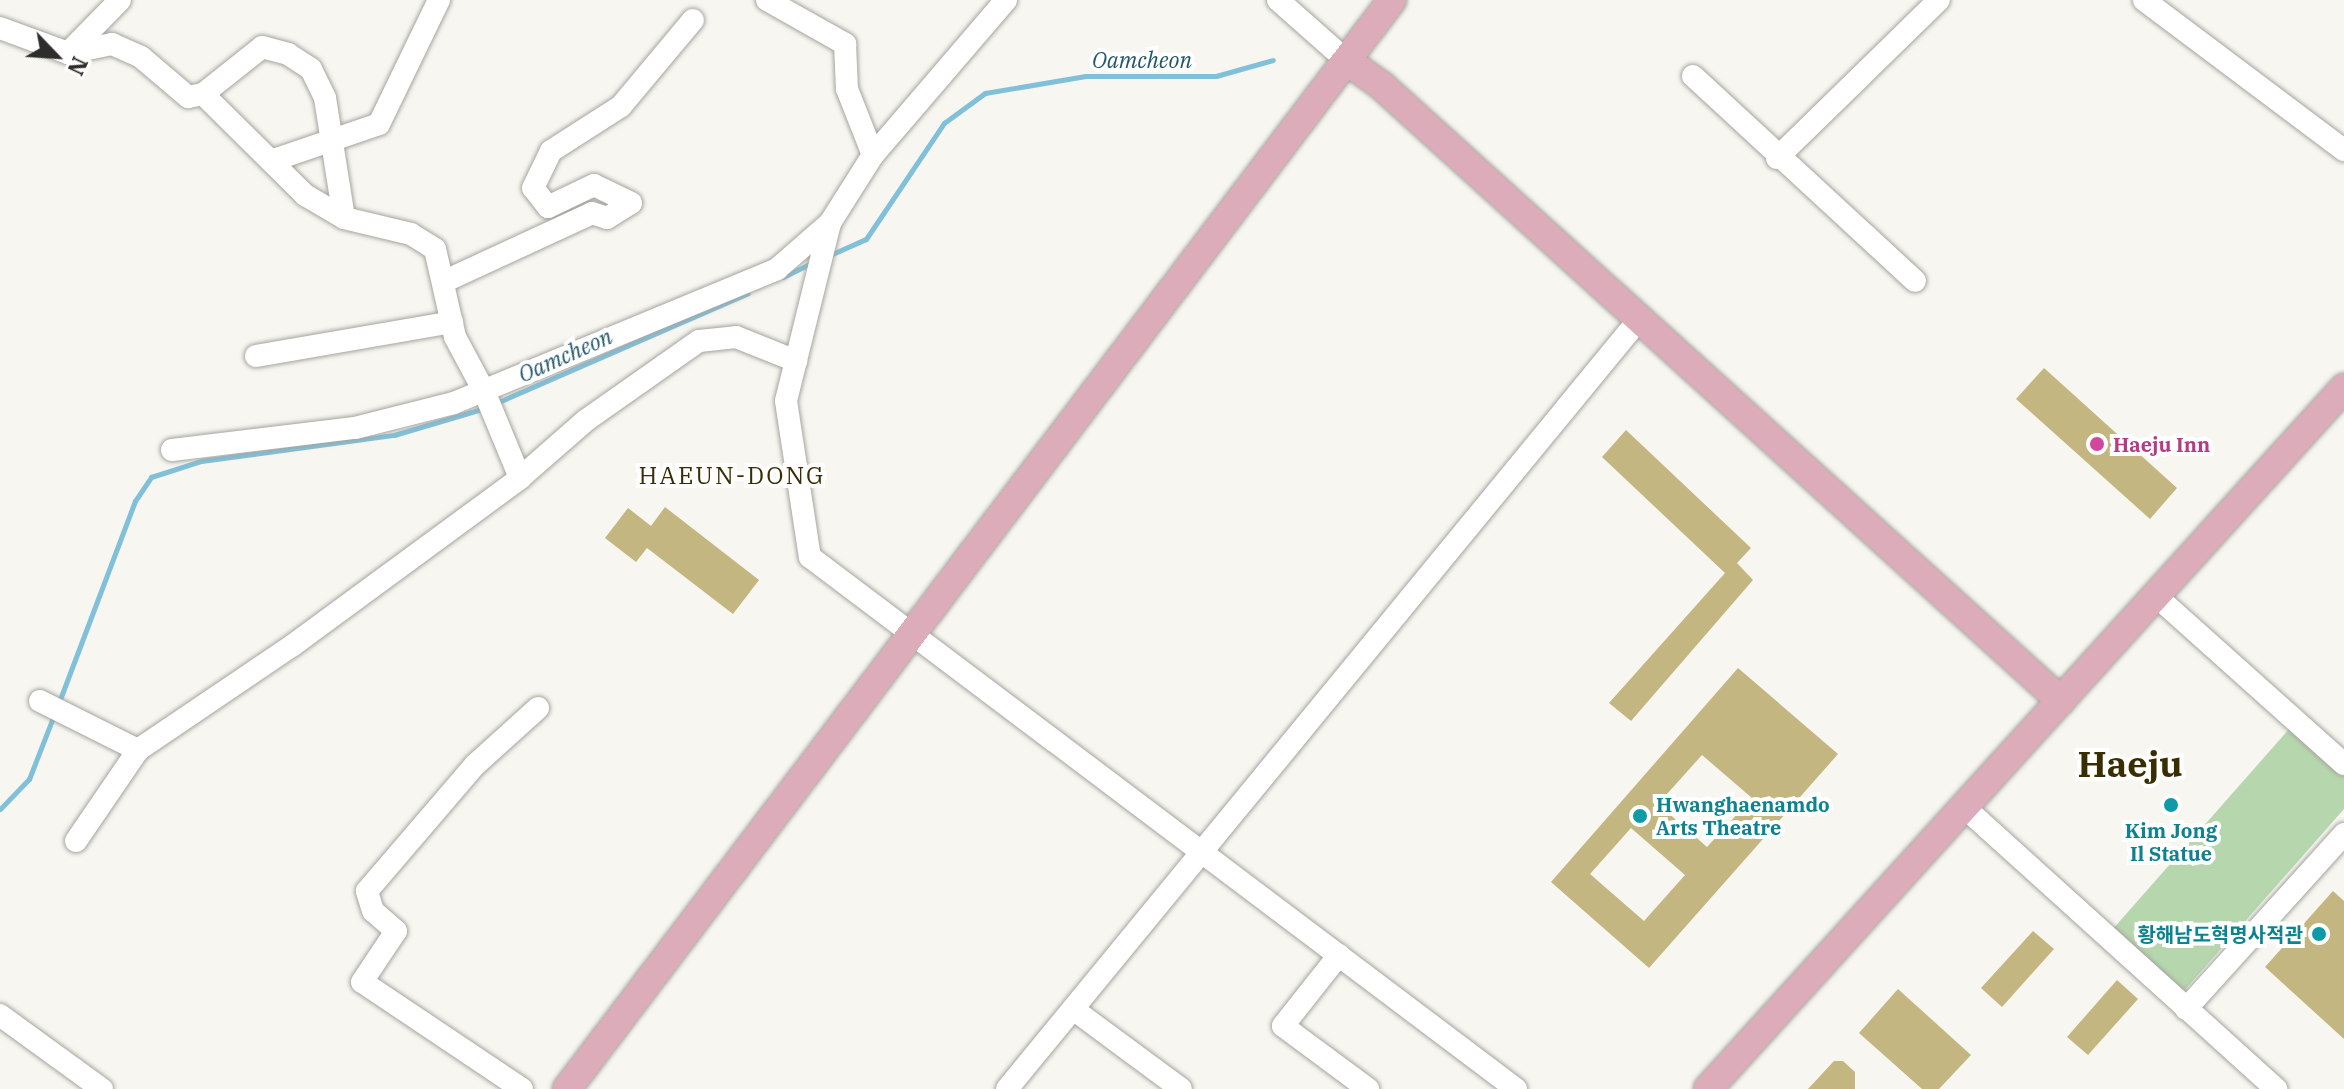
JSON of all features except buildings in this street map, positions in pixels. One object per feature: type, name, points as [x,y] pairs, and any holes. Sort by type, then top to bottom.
[{"type":"main road","points":[[567,1089],[1392,0]]},
{"type":"main road","points":[[1347,61],[1382,86],[2061,701]]},
{"type":"main road","points":[[1708,1089],[2344,388]]},
{"type":"street","points":[[68,53],[120,0]]},
{"type":"street","points":[[271,161],[379,124],[439,0]]},
{"type":"street","points":[[767,0],[845,44],[847,89],[873,155]]},
{"type":"street","points":[[1006,0],[873,155],[828,233],[786,401],[810,557],[1516,1089]]},
{"type":"street","points":[[1278,0],[1347,61]]},
{"type":"street","points":[[1777,158],[1939,0]]},
{"type":"street","points":[[2144,0],[2344,150]]},
{"type":"street","points":[[443,282],[592,213],[607,218],[631,203],[594,185],[548,207],[533,188],[551,151],[621,106],[693,20]]},
{"type":"street","points":[[0,28],[68,53],[112,44],[141,57],[188,97],[203,94],[262,47],[288,54],[311,69],[325,98],[344,218]]},
{"type":"street","points":[[1693,76],[1777,158],[1915,281]]},
{"type":"street","points":[[203,94],[305,195],[344,218],[411,234],[435,249],[452,322],[520,478]]},
{"type":"street","points":[[172,450],[355,428],[485,393],[777,269],[828,233]]},
{"type":"street","points":[[1007,1089],[1204,853],[1640,318]]},
{"type":"street","points":[[256,356],[452,322]]},
{"type":"street","points":[[76,841],[138,750],[293,645],[520,478],[585,421],[699,341],[736,337],[796,361]]},
{"type":"street","points":[[2156,596],[2344,764]]},
{"type":"street","points":[[40,701],[80,717],[138,750]]},
{"type":"street","points":[[522,1089],[362,982],[396,931],[373,911],[367,891],[475,765],[538,708]]},
{"type":"street","points":[[1964,807],[2276,1089]]},
{"type":"street","points":[[2186,1009],[2344,834]]},
{"type":"street","points":[[1339,955],[1283,1026],[1368,1089]]},
{"type":"street","points":[[1073,1009],[1181,1089]]},
{"type":"street","points":[[0,1015],[102,1089]]},
{"type":"green space","points":[[2290,728],[2344,776],[2344,809],[2182,993],[2112,930]]},
{"type":"waterway","name":"Oamcheon","points":[[830,255],[866,239],[944,123],[985,93],[1086,76],[1216,76],[1273,60]]},
{"type":"waterway","name":"Oamcheon","points":[[783,277],[814,262]]},
{"type":"waterway","name":"Oamcheon","points":[[494,404],[748,293]]},
{"type":"waterway","name":"Oamcheon","points":[[59,702],[135,501],[151,477],[201,461],[394,435],[485,408]]},
{"type":"waterway","name":"Oamcheon","points":[[0,809],[29,779],[54,715]]},
{"type":"place","name":"Haeju Inn","points":[[2097,444]]},
{"type":"place","name":"Kim Jong Il Statue","points":[[2171,805]]},
{"type":"place","name":"Hwanghaenamdo Arts Theatre","points":[[1640,816]]},
{"type":"place","name":"황해남도혁명사적관","points":[[2319,934]]},
{"type":"district","name":"HAEUN-DONG","points":[[732,476]]},
{"type":"district","name":"Haeju","points":[[2130,764]]}]
